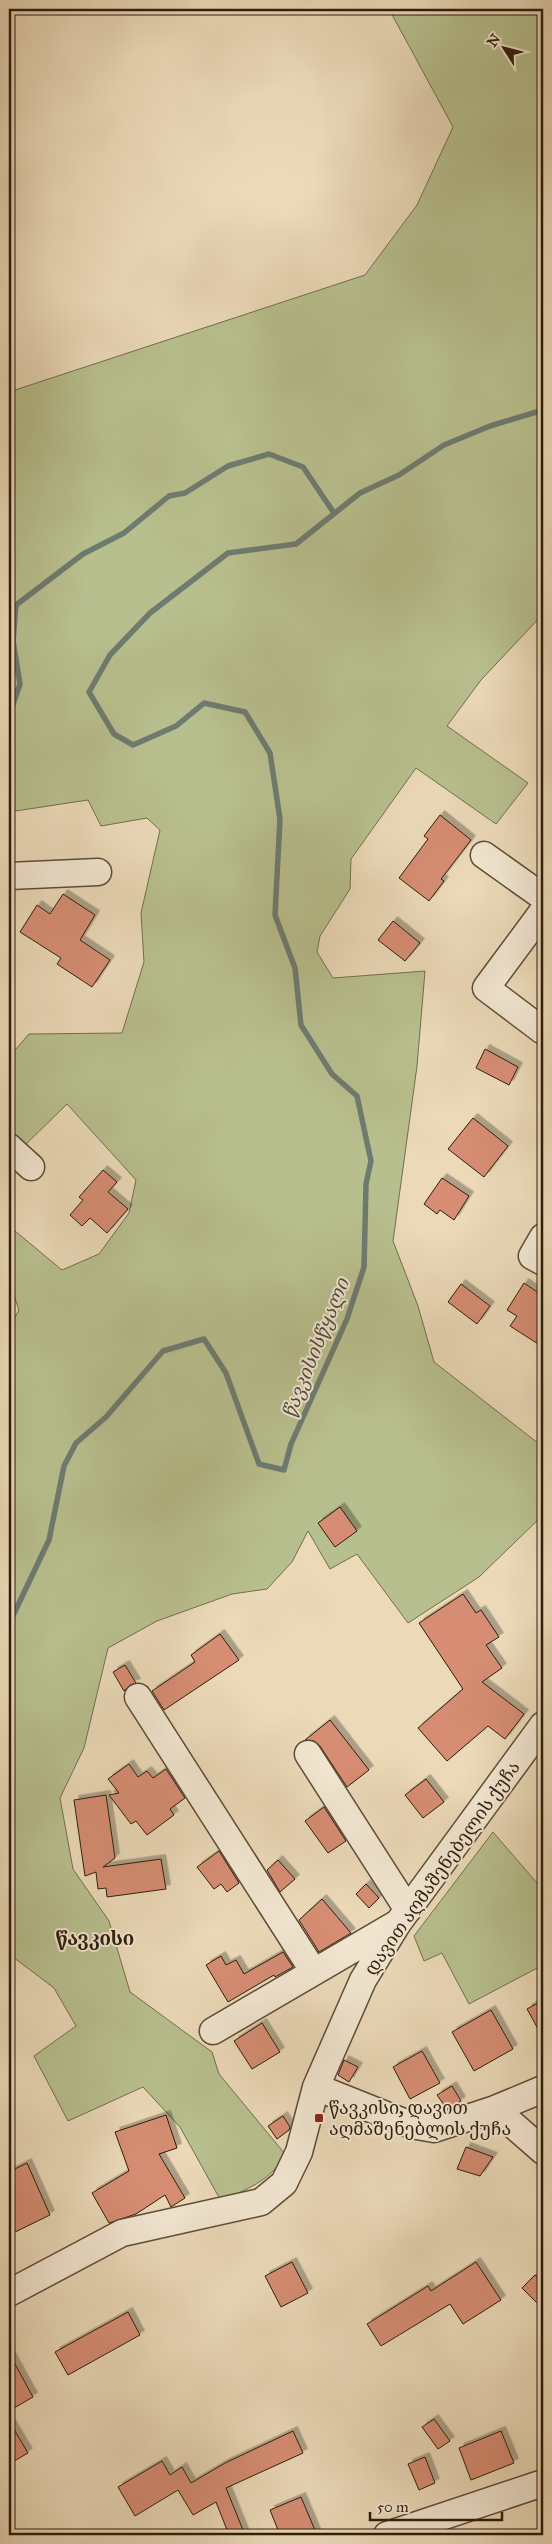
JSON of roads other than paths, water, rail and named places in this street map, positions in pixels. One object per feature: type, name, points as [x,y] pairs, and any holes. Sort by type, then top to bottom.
[{"type":"street","points":[[484,855],[543,897]]},
{"type":"street","points":[[9,876],[98,872]]},
{"type":"street","points":[[543,911],[486,988],[543,1031]]},
{"type":"street","points":[[9,1147],[31,1167]]},
{"type":"street","points":[[543,1237],[532,1256],[543,1262]]},
{"type":"street","points":[[138,1696],[314,1972]]},
{"type":"street","name":"დავით აღმაშენებელის ქუჩა","points":[[9,2292],[122,2234],[261,2202],[284,2183],[298,2152],[316,2087],[363,1980],[403,1916],[543,1725]]},
{"type":"street","points":[[213,2031],[314,1972],[403,1916],[308,1754]]},
{"type":"street","points":[[316,2087],[411,2125],[434,2129],[495,2109],[543,2089]]},
{"type":"street","points":[[495,2109],[543,2151]]},
{"type":"street","points":[[387,2535],[543,2483]]},
{"type":"waterway","name":"წავკისისწყალი","points":[[9,1624],[49,1540],[64,1466],[76,1443],[106,1417],[163,1351],[204,1339],[226,1373],[259,1464],[284,1470],[291,1444],[347,1319],[364,1267],[366,1184],[371,1161],[357,1096],[332,1074],[301,1025],[295,968],[275,915],[280,819],[270,753],[245,712],[204,703],[176,726],[133,745],[114,734],[89,692],[110,655],[150,613],[228,553],[296,544],[360,493],[399,475],[444,445],[490,426],[543,410]]},
{"type":"waterway","points":[[9,716],[20,684],[13,641],[16,605],[83,554],[124,533],[169,496],[185,493],[228,466],[269,454],[303,467],[334,513]]},
{"type":"place","name":"წავკისი, დავით აღმაშენებლის ქუჩა","points":[[319,2118]]},
{"type":"district","name":"წავკისი","points":[[95,1938]]}]
